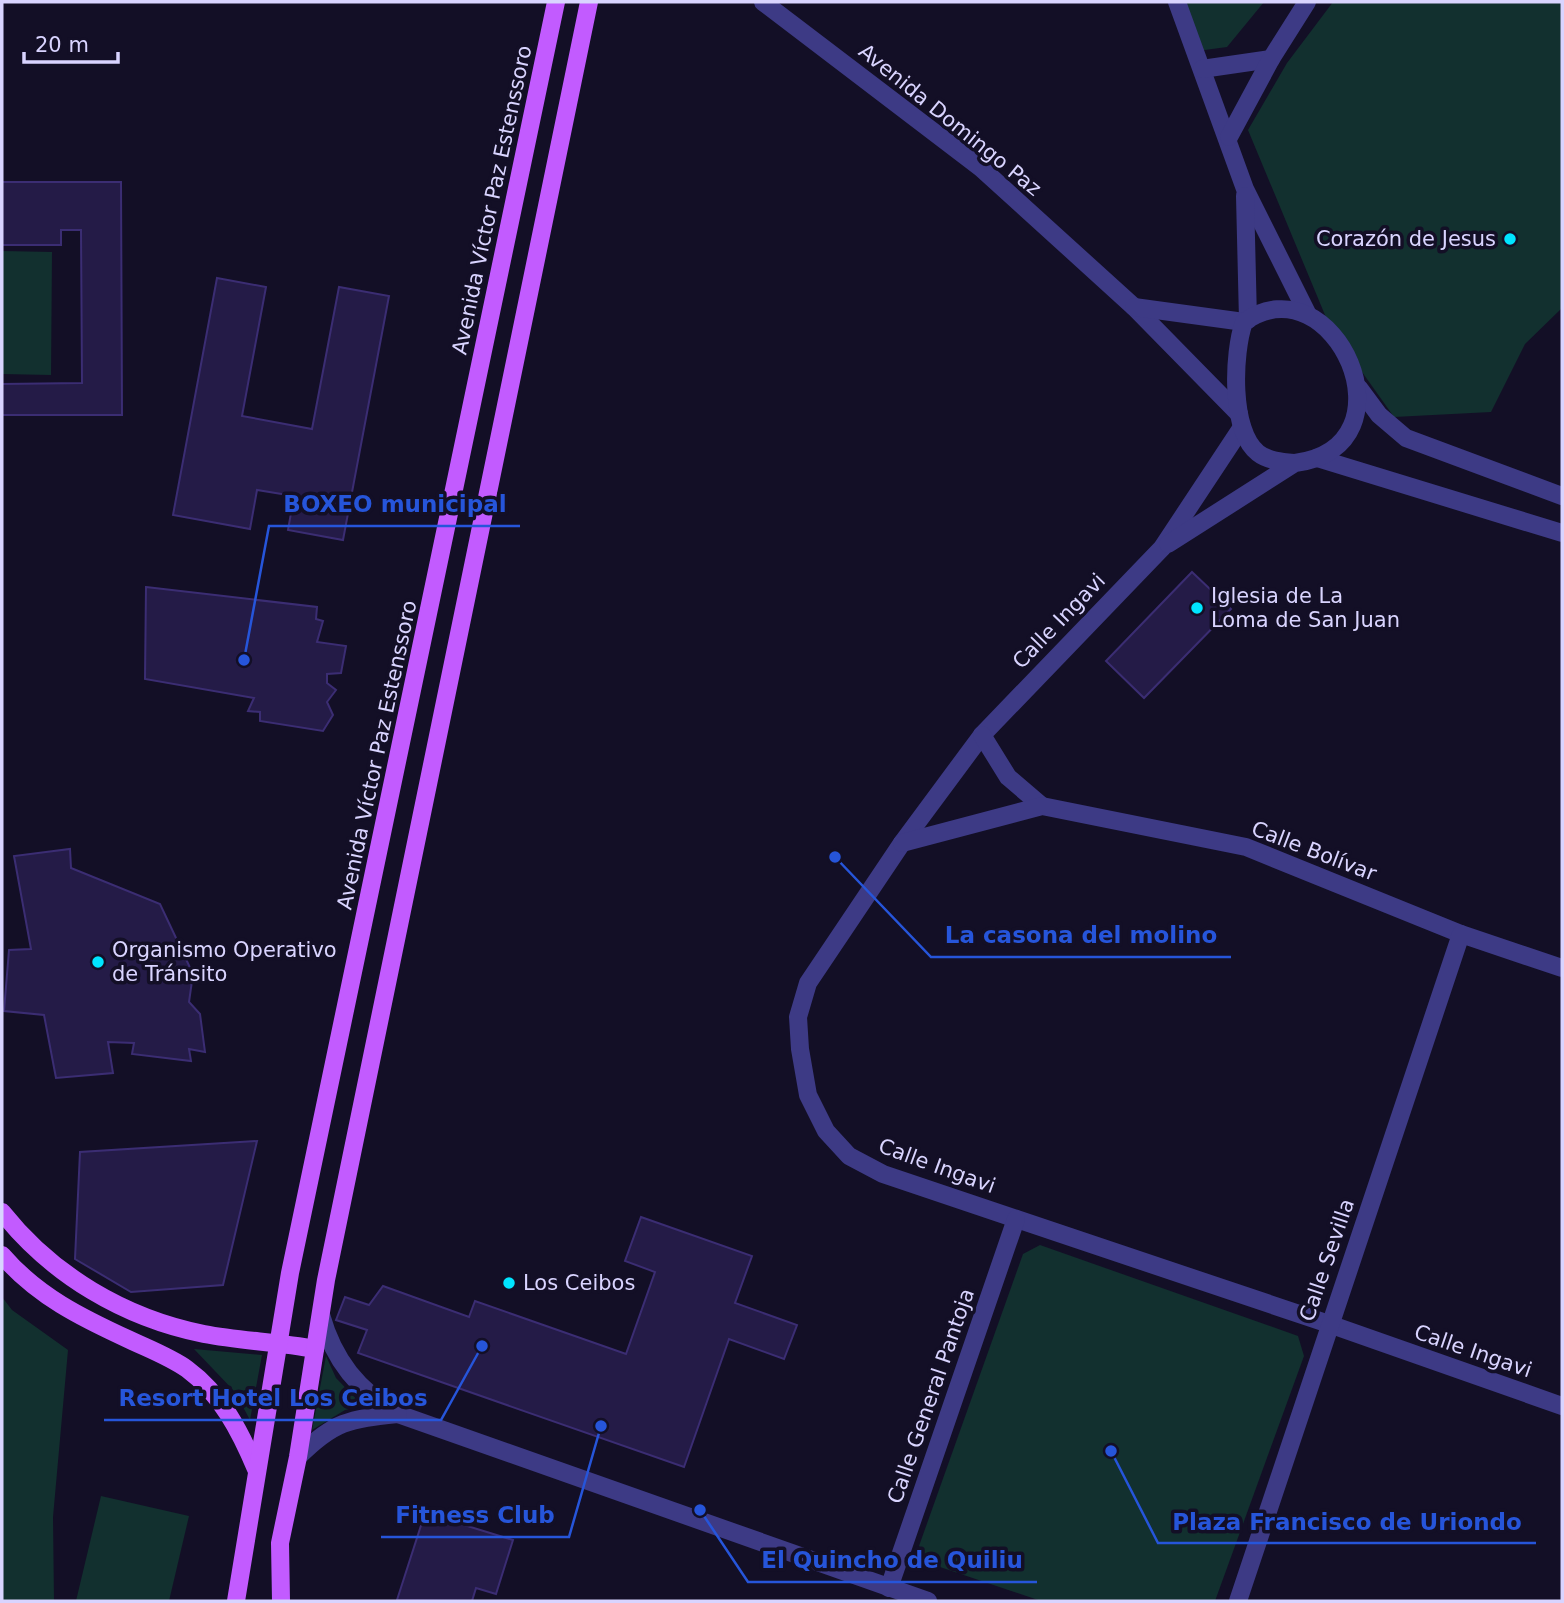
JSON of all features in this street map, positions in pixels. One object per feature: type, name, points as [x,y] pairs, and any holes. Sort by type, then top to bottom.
[{"type":"main road","name":"Avenida Víctor Paz Estenssoro","points":[[236,1601],[256,1469],[281,1343],[290,1273],[556,2]]},
{"type":"main road","points":[[281,1601],[280,1543],[298,1457],[326,1280],[589,2]]},
{"type":"main road","points":[[2,1212],[48,1262],[120,1307],[204,1334],[315,1349]]},
{"type":"main road","points":[[2,1255],[41,1294],[85,1319],[187,1369],[216,1395],[241,1434],[256,1469]]},
{"type":"street","name":"Avenida Domingo Paz","points":[[763,2],[981,168],[1135,307],[1240,420]]},
{"type":"street","points":[[1177,2],[1229,137],[1245,189],[1307,313],[1337,342],[1354,368],[1359,388],[1357,409],[1350,428],[1336,446],[1317,458],[1295,463],[1260,454],[1248,443],[1240,420],[1238,348],[1246,321],[1245,189]]},
{"type":"street","points":[[1229,137],[1271,59],[1307,2]]},
{"type":"street","points":[[1202,69],[1271,59]]},
{"type":"street","points":[[1135,307],[1246,321],[1281,308],[1307,313]]},
{"type":"street","points":[[1359,388],[1379,415],[1406,438],[1562,496]]},
{"type":"street","name":"Calle Ingavi","points":[[1240,420],[1162,548],[982,735],[902,843],[808,983],[798,1017],[808,1095],[826,1131],[849,1156],[883,1174],[1329,1324],[1562,1406]]},
{"type":"street","points":[[1317,458],[1561,532]]},
{"type":"street","name":"Calle Ingavi","points":[[1162,548],[1295,463]]},
{"type":"street","points":[[982,735],[1008,777],[1042,806]]},
{"type":"street","points":[[902,843],[1042,806]]},
{"type":"street","name":"Calle Bolívar","points":[[1042,806],[1246,847],[1461,934],[1562,968]]},
{"type":"street","name":"Calle Sevilla","points":[[1238,1601],[1461,934]]},
{"type":"street","name":"Calle General Pantoja","points":[[889,1588],[1016,1219]]},
{"type":"street","points":[[321,1315],[329,1344],[357,1384],[373,1399],[398,1414],[928,1601]]},
{"type":"street","points":[[298,1457],[323,1432],[349,1420],[398,1414]]},
{"type":"green space","points":[[1180,2],[1264,2],[1227,47],[1197,51]]},
{"type":"green space","points":[[1333,2],[1562,2],[1562,308],[1525,344],[1491,412],[1394,417],[1330,327],[1248,130],[1287,63]]},
{"type":"green space","points":[[2,251],[52,252],[51,375],[2,374]]},
{"type":"green space","points":[[1040,1245],[1298,1336],[1304,1356],[1215,1601],[1041,1601],[931,1564],[919,1546],[1023,1254]]},
{"type":"green space","points":[[2,1297],[12,1310],[68,1350],[53,1517],[54,1601],[2,1601]]},
{"type":"green space","points":[[194,1349],[262,1355],[250,1420],[235,1392]]},
{"type":"green space","points":[[326,1356],[336,1378],[363,1406],[345,1410],[312,1430]]},
{"type":"green space","points":[[101,1496],[189,1516],[169,1601],[76,1601]]},
{"type":"building","points":[[2,182],[121,182],[122,415],[2,415],[2,384],[82,383],[81,230],[61,230],[61,245],[2,245]]},
{"type":"building","points":[[217,278],[266,287],[242,416],[312,429],[339,287],[389,296],[343,540],[288,530],[294,496],[257,490],[250,529],[173,515]]},
{"type":"building","points":[[1192,572],[1231,609],[1144,698],[1106,661]]},
{"type":"building","points":[[146,587],[317,607],[316,619],[323,621],[317,642],[346,646],[341,673],[327,674],[327,683],[336,690],[327,702],[333,715],[323,731],[260,721],[260,712],[248,711],[254,698],[145,679]]},
{"type":"building","name":"Organismo Operativo de Tránsito","points":[[70,849],[71,868],[160,904],[193,974],[189,1002],[200,1014],[205,1052],[189,1049],[191,1061],[132,1054],[134,1043],[108,1042],[113,1073],[56,1078],[44,1015],[4,1011],[9,950],[31,949],[14,856]]},
{"type":"building","points":[[257,1141],[223,1285],[131,1292],[75,1259],[80,1152]]},
{"type":"building","points":[[641,1217],[752,1256],[735,1303],[797,1325],[784,1359],[729,1339],[684,1467],[358,1353],[367,1330],[336,1320],[345,1297],[369,1305],[383,1286],[469,1317],[475,1301],[626,1354],[655,1272],[625,1261]]},
{"type":"building","points":[[425,1513],[513,1540],[496,1594],[476,1588],[472,1601],[397,1600]]},
{"type":"place","name":"Corazón de Jesus","points":[[1510,239]]},
{"type":"place","name":"Iglesia de La Loma de San Juan","points":[[1197,608]]},
{"type":"place","name":"BOXEO municipal","points":[[244,660]]},
{"type":"place","name":"La casona del molino","points":[[835,857]]},
{"type":"place","name":"Organismo Operativo de Tránsito","points":[[98,962]]},
{"type":"place","name":"Los Ceibos","points":[[509,1283]]},
{"type":"place","name":"Resort Hotel Los Ceibos","points":[[482,1346]]},
{"type":"place","name":"Fitness Club","points":[[601,1426]]},
{"type":"place","name":"Plaza Francisco de Uriondo","points":[[1111,1451]]},
{"type":"place","name":"El Quincho de Quiliu","points":[[700,1510]]}]
